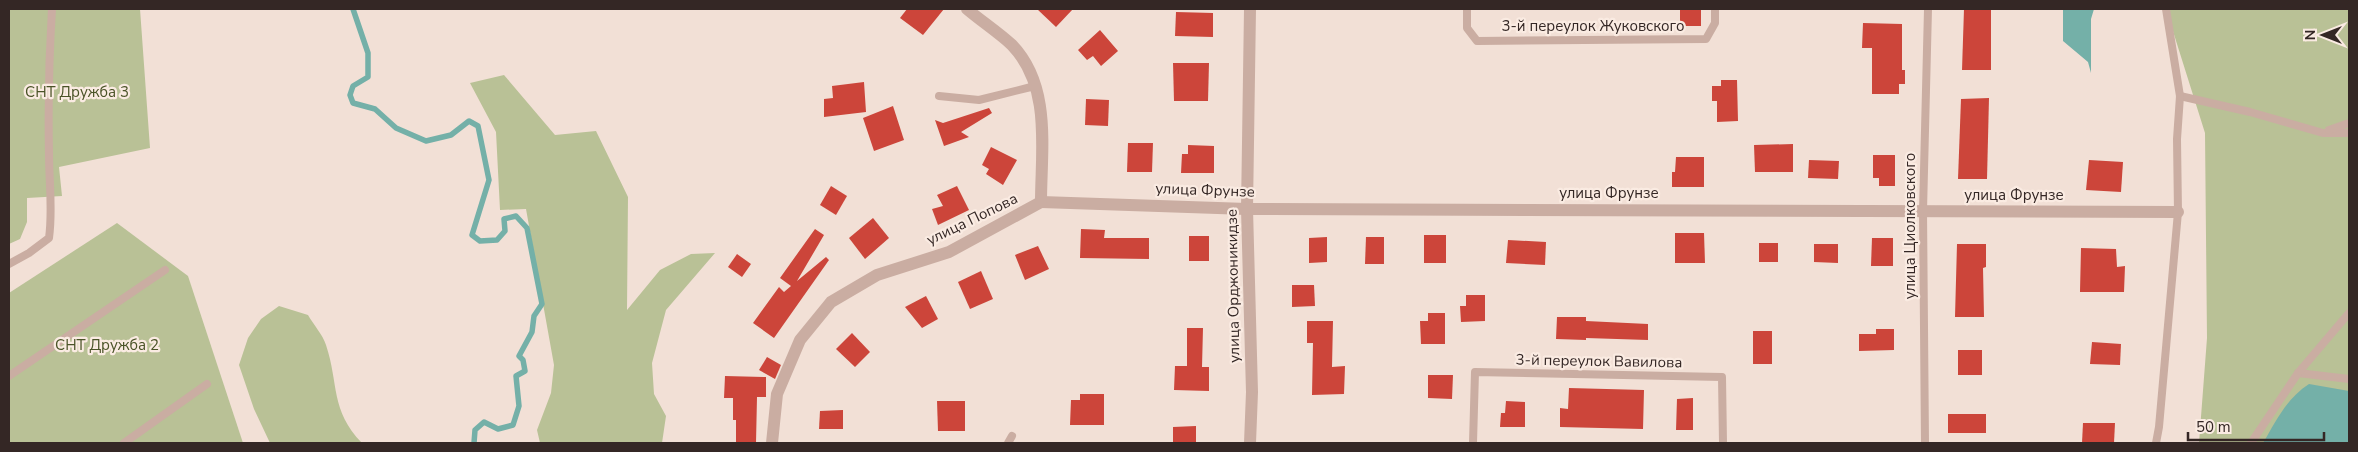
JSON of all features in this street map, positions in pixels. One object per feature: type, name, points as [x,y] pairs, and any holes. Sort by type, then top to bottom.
[{"type":"street","name":"улица Попова","points":[[772,443],[777,394],[800,340],[831,302],[878,276],[949,252],[1041,202],[1042,106],[1030,69],[1012,45],[967,9]]},
{"type":"street","name":"улица Орджоникидзе","points":[[1250,9],[1247,209],[1252,392],[1250,443]]},
{"type":"street","name":"улица Фрунзе","points":[[1041,202],[1247,209],[2178,212]]},
{"type":"lane","points":[[9,264],[29,253],[48,238],[52,219],[49,196],[48,79],[52,9]]},
{"type":"lane","name":"3-й переулок Жуковского","points":[[1467,9],[1467,28],[1477,41],[1706,39],[1715,23],[1715,9]]},
{"type":"lane","name":"улица Циолковского","points":[[1925,443],[1922,211],[1928,9]]},
{"type":"lane","points":[[2156,443],[2178,212],[2177,139],[2180,96],[2166,9]]},
{"type":"lane","points":[[939,96],[978,100],[1036,86]]},
{"type":"lane","points":[[2180,96],[2250,112],[2322,133],[2349,132]]},
{"type":"lane","points":[[2322,133],[2349,123]]},
{"type":"lane","points":[[9,376],[165,270]]},
{"type":"lane","points":[[2251,443],[2298,373],[2349,313]]},
{"type":"lane","name":"3-й переулок Вавилова","points":[[1473,443],[1475,372],[1722,377],[1723,443]]},
{"type":"lane","points":[[2298,373],[2349,379]]},
{"type":"lane","points":[[124,443],[207,384]]},
{"type":"green space","name":"СНТ Дружба 3","points":[[9,9],[140,9],[150,148],[59,167],[62,196],[27,198],[27,222],[20,239],[9,244]]},
{"type":"green space","points":[[2166,9],[2349,9],[2349,443],[2199,443],[2207,338],[2205,133]]},
{"type":"green space","points":[[504,75],[555,135],[596,131],[628,197],[627,310],[660,270],[691,254],[715,253],[666,310],[652,363],[654,394],[666,416],[662,443],[540,443],[537,430],[551,393],[554,365],[526,209],[500,210],[496,132],[470,83]]},
{"type":"green space","name":"СНТ Дружба 2","points":[[117,223],[188,276],[243,443],[9,443],[9,293]]},
{"type":"green space","points":[[279,306],[308,315],[325,341],[340,408],[352,431],[362,443],[270,443],[254,409],[239,365],[248,338],[261,319]]},
{"type":"water","points":[[2063,9],[2094,9],[2091,19],[2091,73],[2088,62],[2063,41]]},
{"type":"water","points":[[2309,384],[2349,391],[2349,443],[2263,443],[2288,403]]},
{"type":"building","points":[[907,9],[944,9],[923,35],[900,18]]},
{"type":"building","points":[[1037,9],[1073,9],[1056,27]]},
{"type":"building","points":[[1680,9],[1701,9],[1701,26],[1680,26]]},
{"type":"building","points":[[1964,9],[1991,9],[1991,70],[1962,70]]},
{"type":"building","points":[[1176,12],[1213,13],[1213,37],[1175,36]]},
{"type":"building","points":[[1863,23],[1902,24],[1902,70],[1905,70],[1905,84],[1899,84],[1899,94],[1872,94],[1872,48],[1862,48]]},
{"type":"building","points":[[1100,30],[1118,51],[1101,66],[1093,56],[1087,60],[1078,50]]},
{"type":"building","points":[[1173,63],[1209,63],[1208,101],[1174,101]]},
{"type":"building","points":[[1721,80],[1737,80],[1738,121],[1717,122],[1717,101],[1712,101],[1712,86],[1721,86]]},
{"type":"building","points":[[864,82],[866,112],[824,117],[824,99],[833,98],[832,86]]},
{"type":"building","points":[[1989,98],[1987,179],[1958,179],[1961,99]]},
{"type":"building","points":[[1086,99],[1109,100],[1108,126],[1085,125]]},
{"type":"building","points":[[893,106],[904,140],[874,151],[863,118]]},
{"type":"building","points":[[989,108],[992,113],[961,132],[969,137],[944,146],[935,120],[943,123]]},
{"type":"building","points":[[1128,143],[1153,143],[1152,172],[1127,172]]},
{"type":"building","points":[[1793,144],[1793,172],[1755,172],[1754,145]]},
{"type":"building","points":[[1188,145],[1214,146],[1214,173],[1181,173],[1182,154],[1188,154]]},
{"type":"building","points":[[991,147],[1017,160],[1003,185],[986,174],[989,169],[982,165]]},
{"type":"building","points":[[1873,155],[1895,155],[1895,186],[1879,186],[1879,178],[1873,178]]},
{"type":"building","points":[[1676,157],[1704,157],[1704,187],[1672,187],[1672,172],[1675,172]]},
{"type":"building","points":[[1809,160],[1839,161],[1838,179],[1808,178]]},
{"type":"building","points":[[2089,160],[2123,162],[2121,192],[2086,190]]},
{"type":"building","points":[[831,186],[847,196],[836,215],[820,205]]},
{"type":"building","points":[[957,186],[969,210],[938,225],[932,209],[943,206],[937,195]]},
{"type":"building","points":[[873,218],[889,238],[865,259],[849,238]]},
{"type":"building","points":[[815,229],[824,235],[797,281],[826,257],[829,260],[774,338],[753,323],[779,287],[784,292],[791,286],[780,278]]},
{"type":"building","points":[[1081,229],[1105,230],[1104,238],[1149,238],[1149,259],[1080,258]]},
{"type":"building","points":[[1675,233],[1704,233],[1705,263],[1675,263]]},
{"type":"building","points":[[1424,235],[1446,235],[1446,263],[1424,263]]},
{"type":"building","points":[[1189,236],[1209,236],[1209,261],[1189,261]]},
{"type":"building","points":[[1327,237],[1327,262],[1309,263],[1309,238]]},
{"type":"building","points":[[1366,237],[1384,237],[1384,264],[1365,264]]},
{"type":"building","points":[[1872,238],[1893,238],[1893,266],[1871,266]]},
{"type":"building","points":[[1508,240],[1546,242],[1545,265],[1506,263]]},
{"type":"building","points":[[1759,243],[1778,243],[1778,262],[1759,262]]},
{"type":"building","points":[[1814,244],[1838,244],[1838,263],[1814,262]]},
{"type":"building","points":[[1957,244],[1986,244],[1986,267],[1983,268],[1984,317],[1955,317]]},
{"type":"building","points":[[1038,246],[1049,269],[1025,280],[1015,255]]},
{"type":"building","points":[[2081,248],[2116,249],[2117,267],[2125,266],[2124,292],[2080,292]]},
{"type":"building","points":[[737,254],[751,264],[742,277],[728,267]]},
{"type":"building","points":[[981,271],[993,299],[970,309],[958,282]]},
{"type":"building","points":[[1292,285],[1314,285],[1315,306],[1292,307]]},
{"type":"building","points":[[1466,295],[1485,295],[1485,321],[1461,322],[1460,306],[1466,306]]},
{"type":"building","points":[[926,296],[938,319],[922,328],[905,307]]},
{"type":"building","points":[[1428,313],[1445,313],[1445,344],[1421,344],[1420,321],[1428,321]]},
{"type":"building","points":[[1557,317],[1586,317],[1586,321],[1648,324],[1648,340],[1556,339]]},
{"type":"building","points":[[1307,321],[1333,321],[1332,367],[1345,366],[1344,394],[1312,395],[1313,343],[1307,343]]},
{"type":"building","points":[[1187,328],[1203,328],[1202,367],[1209,367],[1209,391],[1174,390],[1175,366],[1187,366]]},
{"type":"building","points":[[1876,329],[1894,329],[1894,350],[1859,351],[1859,334],[1876,334]]},
{"type":"building","points":[[1753,331],[1772,331],[1772,364],[1753,364]]},
{"type":"building","points":[[852,333],[870,352],[855,367],[836,349]]},
{"type":"building","points":[[2092,342],[2121,344],[2120,365],[2090,364]]},
{"type":"building","points":[[1958,350],[1982,350],[1982,375],[1958,375]]},
{"type":"building","points":[[767,357],[781,365],[775,379],[759,370]]},
{"type":"building","points":[[1428,375],[1453,375],[1452,399],[1428,398]]},
{"type":"building","points":[[725,376],[766,377],[766,397],[757,397],[756,443],[736,443],[736,420],[733,420],[733,398],[724,398]]},
{"type":"building","points":[[1569,388],[1644,390],[1643,429],[1560,427],[1560,408],[1568,409]]},
{"type":"building","points":[[1080,394],[1104,394],[1104,425],[1070,425],[1071,400],[1080,400]]},
{"type":"building","points":[[1693,398],[1693,430],[1676,430],[1677,399]]},
{"type":"building","points":[[937,401],[965,401],[965,431],[938,431]]},
{"type":"building","points":[[1506,401],[1525,402],[1525,427],[1500,427],[1501,413],[1505,413]]},
{"type":"building","points":[[843,410],[843,429],[819,429],[820,411]]},
{"type":"building","points":[[1948,414],[1986,414],[1986,433],[1948,433]]},
{"type":"building","points":[[2083,423],[2115,423],[2114,443],[2082,443]]},
{"type":"building","points":[[1196,426],[1196,443],[1173,443],[1173,427]]},
{"type":"waterway","points":[[353,9],[368,53],[368,77],[353,86],[350,95],[353,103],[375,109],[396,128],[426,141],[451,135],[469,121],[478,126],[489,180],[472,235],[480,241],[497,240],[505,231],[504,219],[516,216],[527,228],[542,304],[534,316],[532,332],[519,356],[523,360],[525,371],[516,376],[519,406],[513,425],[498,429],[484,422],[475,430],[474,443]]}]
